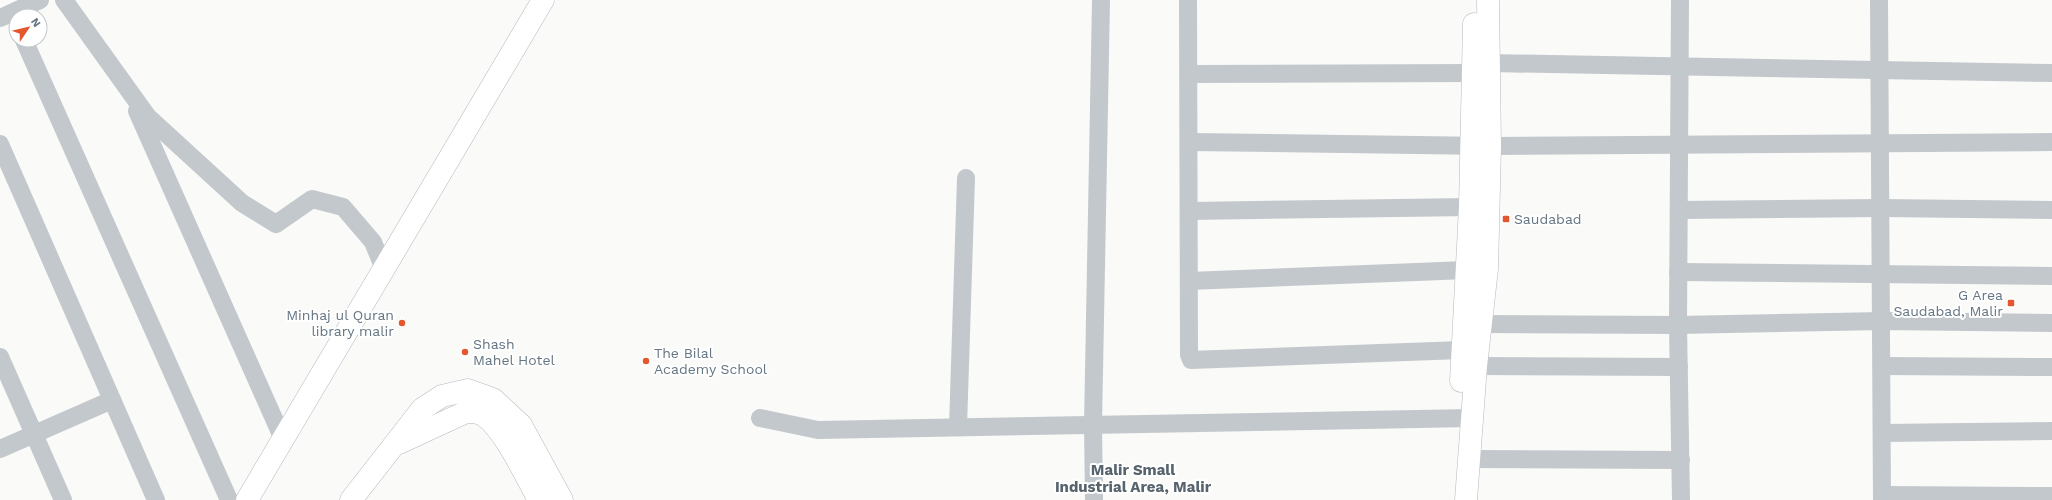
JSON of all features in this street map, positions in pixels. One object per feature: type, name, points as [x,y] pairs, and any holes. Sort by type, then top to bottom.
[{"type":"street","points":[[26,8],[40,0]]},
{"type":"street","points":[[64,0],[148,117],[242,204],[276,224],[312,199],[343,207],[373,242],[384,269]]},
{"type":"street","points":[[247,500],[543,0]]},
{"type":"street","points":[[1094,500],[1093,425],[1101,0]]},
{"type":"street","points":[[1188,0],[1190,74],[1189,355],[1191,360],[1469,358],[1679,367]]},
{"type":"street","points":[[1469,358],[1481,324],[1487,269],[1481,146],[1481,68],[1475,0]]},
{"type":"street","points":[[1481,68],[1488,0]]},
{"type":"street","points":[[1680,0],[1678,272],[1681,460],[1680,500]]},
{"type":"street","points":[[1879,0],[1882,274],[1882,498],[2052,496]]},
{"type":"street","points":[[28,48],[229,500]]},
{"type":"street","points":[[1190,74],[1680,65],[2052,73]]},
{"type":"street","points":[[126,87],[283,439]]},
{"type":"street","points":[[1190,142],[1481,146],[2052,142]]},
{"type":"street","points":[[0,144],[156,500]]},
{"type":"street","points":[[1454,500],[1465,418],[1469,358],[1467,270],[1470,207],[1481,146]]},
{"type":"street","points":[[958,427],[966,178]]},
{"type":"street","points":[[1189,211],[1470,207]]},
{"type":"street","points":[[1679,210],[1881,208],[2052,210]]},
{"type":"street","points":[[1189,281],[1467,270]]},
{"type":"street","points":[[1678,272],[2052,276]]},
{"type":"street","points":[[1481,324],[1678,325],[1882,321],[2052,323]]},
{"type":"street","points":[[0,357],[63,500]]},
{"type":"street","points":[[1882,366],[2052,367]]},
{"type":"street","points":[[351,500],[422,410],[442,396],[468,390],[492,399],[521,425],[562,500]]},
{"type":"street","points":[[0,449],[112,400]]},
{"type":"street","points":[[394,446],[466,412],[477,412],[485,416],[500,431],[539,500]]},
{"type":"street","points":[[760,418],[818,430],[1465,418]]},
{"type":"street","points":[[1465,418],[1469,459],[1466,500]]},
{"type":"street","points":[[1882,433],[2052,431]]},
{"type":"street","points":[[1469,459],[1681,460]]},
{"type":"place","name":"Saudabad","points":[[1506,219]]},
{"type":"place","name":"G Area Saudabad, Malir","points":[[2011,303]]},
{"type":"place","name":"Minhaj ul Quran library malir","points":[[402,323]]},
{"type":"place","name":"Shash Mahel Hotel","points":[[465,352]]},
{"type":"place","name":"The Bilal Academy School","points":[[646,361]]},
{"type":"district","name":"Malir Small Industrial Area, Malir","points":[[1133,478]]}]
